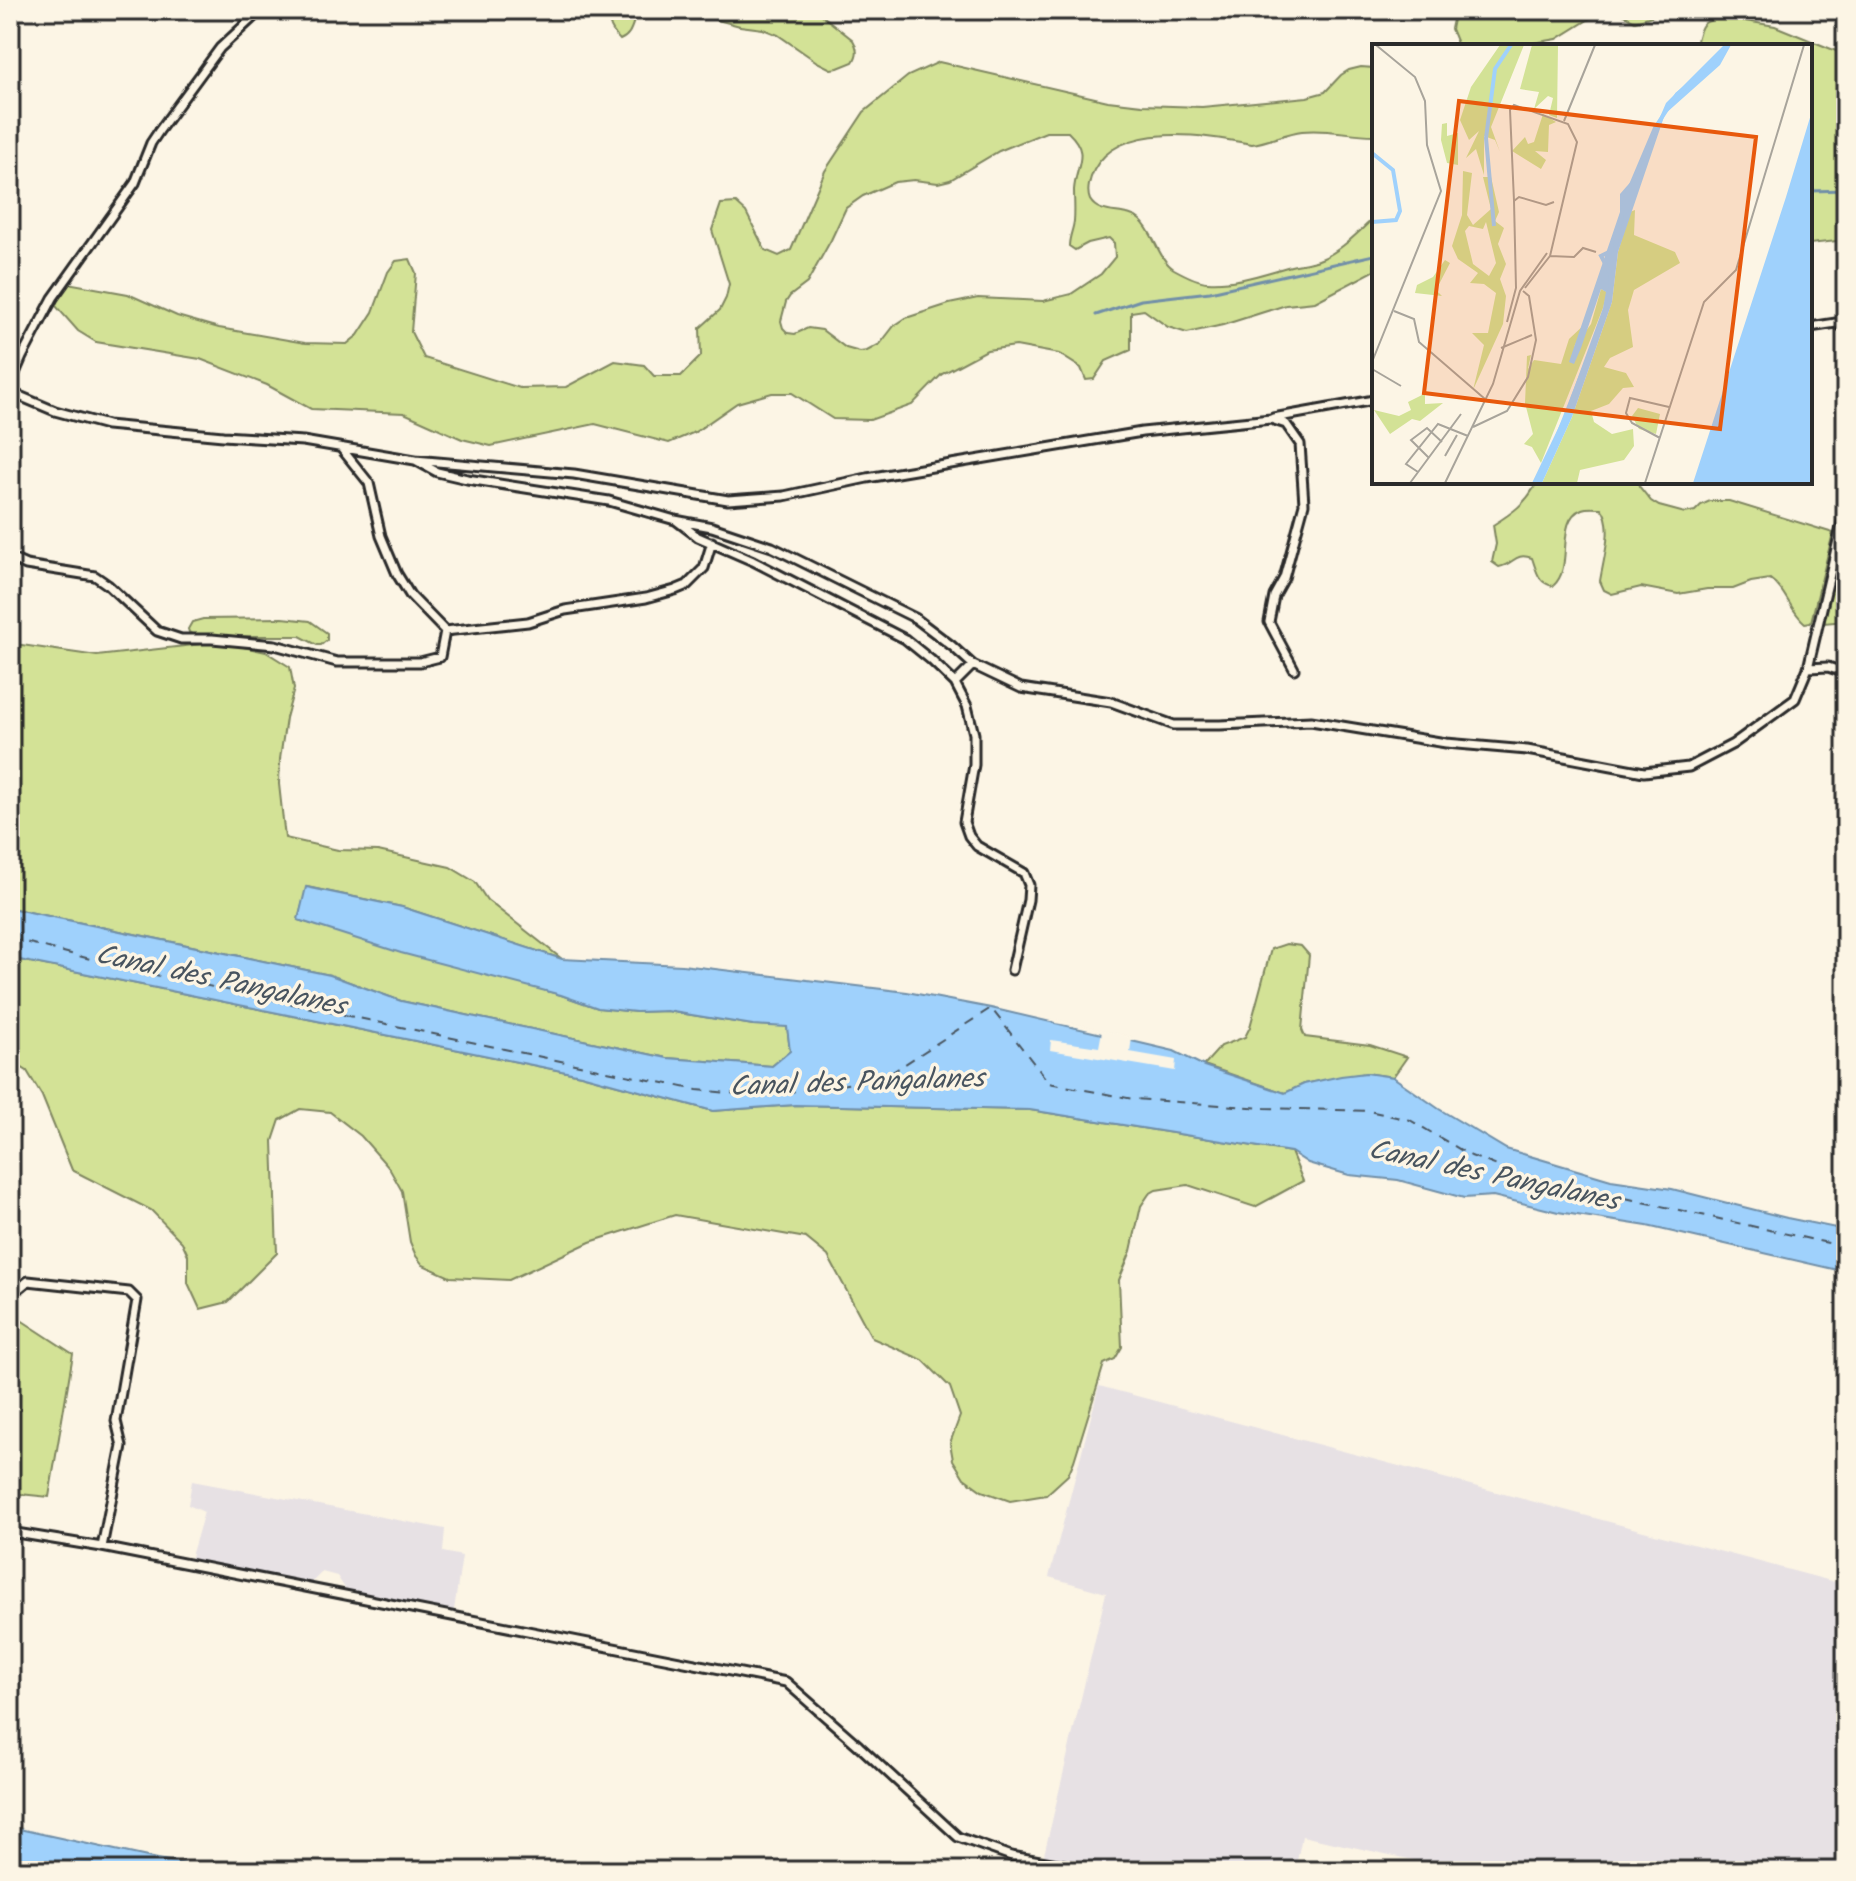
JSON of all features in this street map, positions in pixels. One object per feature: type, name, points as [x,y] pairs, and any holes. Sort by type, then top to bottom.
[{"type":"street","points":[[10,385],[53,298],[135,183],[159,131],[220,48],[261,10]]},
{"type":"street","points":[[1812,327],[1836,323],[1846,329]]},
{"type":"street","points":[[10,392],[55,411],[107,425],[303,441],[415,460],[574,474],[728,500],[784,496],[867,478],[1142,432],[1271,419],[1372,400]]},
{"type":"street","points":[[1271,419],[1286,424],[1300,444],[1304,504],[1284,578],[1274,596],[1269,622],[1294,669]]},
{"type":"street","points":[[341,448],[369,483],[381,536],[397,574],[410,595],[445,631]]},
{"type":"street","points":[[415,460],[437,472],[609,501],[712,527],[772,547],[915,618],[973,665],[1021,688],[1111,702],[1174,725],[1311,721],[1446,743],[1527,750],[1644,772],[1689,767],[1733,744],[1795,699],[1808,668],[1846,506]]},
{"type":"street","points":[[675,520],[698,537],[753,561],[905,639],[955,683],[967,706],[974,734],[974,765],[964,822],[969,836],[977,846],[1024,873],[1029,885],[1012,970]]},
{"type":"street","points":[[445,631],[528,622],[565,610],[646,598],[675,590],[687,585],[704,568],[712,542]]},
{"type":"street","points":[[10,558],[26,565],[95,576],[157,631],[181,639],[275,645],[337,662],[420,662],[440,657],[445,631]]},
{"type":"street","points":[[955,683],[973,665]]},
{"type":"street","points":[[1808,668],[1828,667],[1846,673]]},
{"type":"street","points":[[10,1296],[28,1281],[129,1292],[137,1300],[116,1421],[122,1446],[102,1547]]},
{"type":"street","points":[[10,1532],[102,1547],[786,1682],[958,1837],[1011,1856],[1098,1871]]},
{"type":"shaded area","points":[[1099,1386],[1846,1585],[1846,1871],[1464,1871],[1302,1836],[1295,1871],[1119,1871],[1043,1859],[1106,1593],[1049,1577]]},
{"type":"shaded area","points":[[192,1481],[445,1529],[443,1552],[462,1556],[454,1610],[346,1590],[337,1576],[322,1572],[311,1583],[190,1560],[204,1512],[188,1505]]},
{"type":"green space","points":[[607,10],[639,10],[630,31],[620,40],[610,26]]},
{"type":"green space","points":[[680,10],[815,10],[853,40],[857,54],[853,62],[831,69],[778,35],[763,29]]},
{"type":"green space","points":[[1455,10],[1660,10],[1635,21],[1618,12],[1609,13],[1591,18],[1557,39],[1527,44],[1457,44],[1451,29]]},
{"type":"green space","points":[[1734,19],[1775,26],[1846,55],[1846,240],[1812,244],[1812,44],[1696,44],[1703,25]]},
{"type":"green space","points":[[939,62],[1108,101],[1202,107],[1307,97],[1325,92],[1349,70],[1372,68],[1372,135],[1311,130],[1252,144],[1189,136],[1144,138],[1123,144],[1106,154],[1094,170],[1088,193],[1090,200],[1100,209],[1128,214],[1140,220],[1169,265],[1200,281],[1240,280],[1318,260],[1342,246],[1372,220],[1372,272],[1315,302],[1286,305],[1187,333],[1168,327],[1144,310],[1131,312],[1131,350],[1106,361],[1094,379],[1086,380],[1081,368],[1059,354],[1016,346],[987,350],[942,374],[912,405],[870,420],[833,419],[792,393],[772,393],[737,403],[695,432],[669,443],[595,424],[491,446],[462,439],[404,413],[311,409],[267,385],[200,359],[96,342],[78,331],[55,305],[68,283],[128,294],[177,316],[219,328],[305,343],[347,344],[358,335],[373,312],[388,272],[396,261],[410,259],[416,273],[411,332],[424,358],[520,388],[566,387],[615,361],[644,365],[654,376],[681,376],[701,356],[700,328],[720,310],[726,298],[729,284],[712,230],[721,204],[736,203],[746,212],[765,250],[779,256],[791,250],[825,171],[864,112],[908,76]],"holes":[[[1046,132],[1068,132],[1081,153],[1069,246],[1075,250],[1109,238],[1114,243],[1115,257],[1101,274],[1071,294],[1043,301],[978,298],[949,304],[906,318],[894,326],[880,344],[860,352],[846,348],[822,330],[808,328],[795,334],[783,328],[781,321],[786,302],[807,283],[846,208],[863,196],[895,182],[914,180],[938,183],[950,180],[999,151]]]},
{"type":"green space","points":[[1536,484],[1638,484],[1651,501],[1659,506],[1685,513],[1695,511],[1710,501],[1729,501],[1833,533],[1811,622],[1805,623],[1800,618],[1770,579],[1733,589],[1678,594],[1641,587],[1612,594],[1604,590],[1600,581],[1608,533],[1601,508],[1584,508],[1569,523],[1563,568],[1553,586],[1541,580],[1532,558],[1518,557],[1499,567],[1492,562],[1496,544],[1493,525],[1529,496]]},
{"type":"green space","points":[[1835,568],[1846,570],[1846,621],[1824,623]]},
{"type":"green space","points":[[283,618],[310,621],[327,633],[327,640],[317,645],[300,636],[195,636],[188,629],[192,622],[203,619]]},
{"type":"green space","points":[[220,642],[266,652],[290,667],[294,689],[286,718],[279,784],[285,838],[338,850],[378,851],[450,867],[475,882],[487,900],[562,959],[402,907],[307,887],[298,920],[598,1008],[667,1011],[753,1025],[787,1026],[790,1051],[772,1066],[667,1058],[401,1001],[330,975],[10,908],[10,647],[15,644],[97,656]]},
{"type":"green space","points":[[1286,944],[1301,946],[1309,955],[1302,1030],[1305,1037],[1370,1045],[1407,1057],[1393,1077],[1366,1073],[1304,1084],[1285,1093],[1204,1065],[1221,1046],[1245,1037],[1271,949]]},
{"type":"green space","points":[[10,958],[581,1075],[713,1111],[795,1105],[1030,1110],[1291,1152],[1303,1181],[1255,1207],[1188,1185],[1149,1194],[1141,1206],[1131,1251],[1119,1280],[1122,1347],[1115,1359],[1104,1364],[1068,1475],[1046,1495],[1010,1501],[982,1491],[964,1478],[953,1460],[950,1443],[960,1416],[950,1387],[923,1360],[872,1338],[828,1256],[806,1238],[675,1215],[590,1242],[509,1280],[450,1277],[423,1265],[416,1256],[410,1242],[402,1191],[389,1168],[361,1136],[330,1112],[300,1109],[280,1120],[273,1141],[277,1253],[228,1302],[200,1309],[188,1283],[188,1255],[182,1242],[151,1210],[72,1170],[42,1096],[27,1071],[10,1062]]},
{"type":"green space","points":[[18,1318],[73,1354],[49,1497],[10,1493],[10,1323]]},
{"type":"water","name":"Canal des Pangalanes","points":[[306,887],[402,907],[562,959],[682,965],[907,992],[991,1008],[1174,1051],[1204,1066],[1285,1093],[1304,1084],[1341,1076],[1366,1073],[1393,1077],[1506,1149],[1611,1180],[1672,1189],[1846,1230],[1846,1272],[1647,1226],[1558,1212],[1493,1196],[1464,1198],[1398,1180],[1349,1175],[1308,1163],[1291,1152],[1030,1110],[795,1105],[713,1111],[581,1075],[10,958],[10,908],[330,975],[401,1001],[667,1058],[772,1066],[790,1051],[787,1027],[753,1025],[667,1011],[598,1008],[561,995],[401,953],[298,920]]},
{"type":"water","points":[[10,1827],[152,1858],[227,1871],[10,1871]]},
{"type":"pier","points":[[1055,1019],[1132,1037],[1130,1052],[1176,1060],[1175,1071],[1050,1050],[1051,1040],[1099,1047],[1102,1031],[1055,1023]]},
{"type":"waterway","points":[[1812,191],[1846,190]]},
{"type":"waterway","points":[[1096,315],[1141,300],[1210,292],[1372,255]]},
{"type":"ferry route","points":[[10,938],[128,969],[697,1090],[761,1096],[882,1079],[991,1008],[1049,1083],[1133,1099],[1369,1111],[1410,1120],[1471,1156],[1521,1175],[1846,1248]]}]
